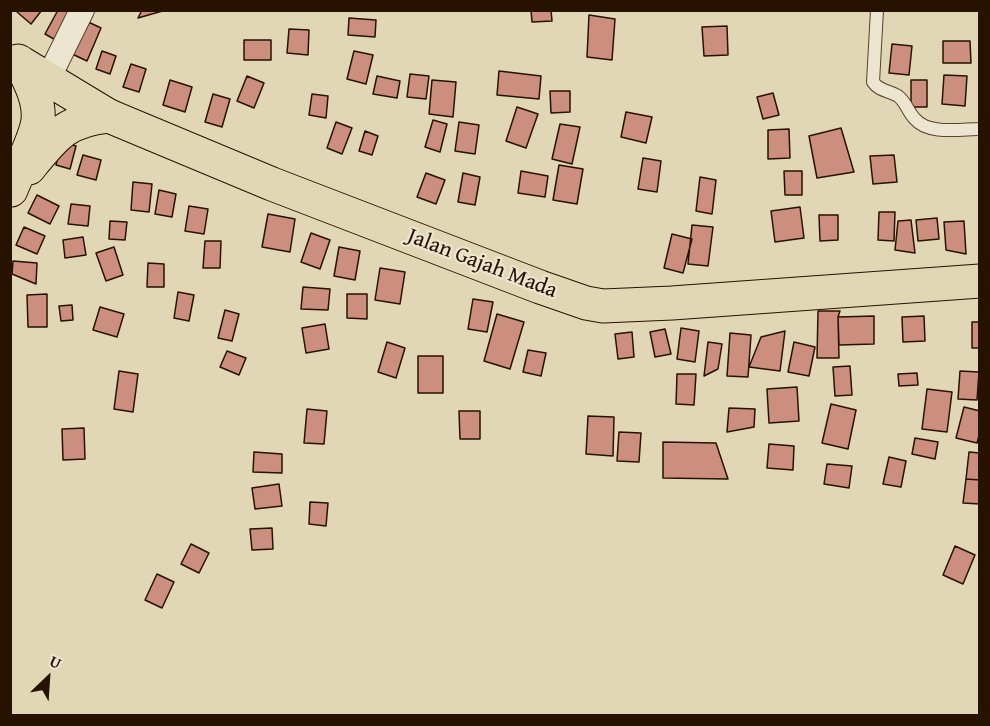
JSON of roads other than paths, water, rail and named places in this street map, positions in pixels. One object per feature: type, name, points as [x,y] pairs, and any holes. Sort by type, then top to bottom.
[{"type":"main road","name":"Jalan Gajah Mada","points":[[15,59],[108,116],[272,184],[586,303],[603,306],[672,303],[980,281]]},
{"type":"main road","points":[[11,190],[38,120],[38,109],[32,87],[15,59]]},
{"type":"main road","points":[[11,190],[42,152],[70,124],[87,118],[108,116]]},
{"type":"street","points":[[48,80],[82,10]]},
{"type":"lane","points":[[877,10],[873,82],[876,86],[897,95],[905,103],[916,122],[924,126],[937,129],[980,129]]}]
